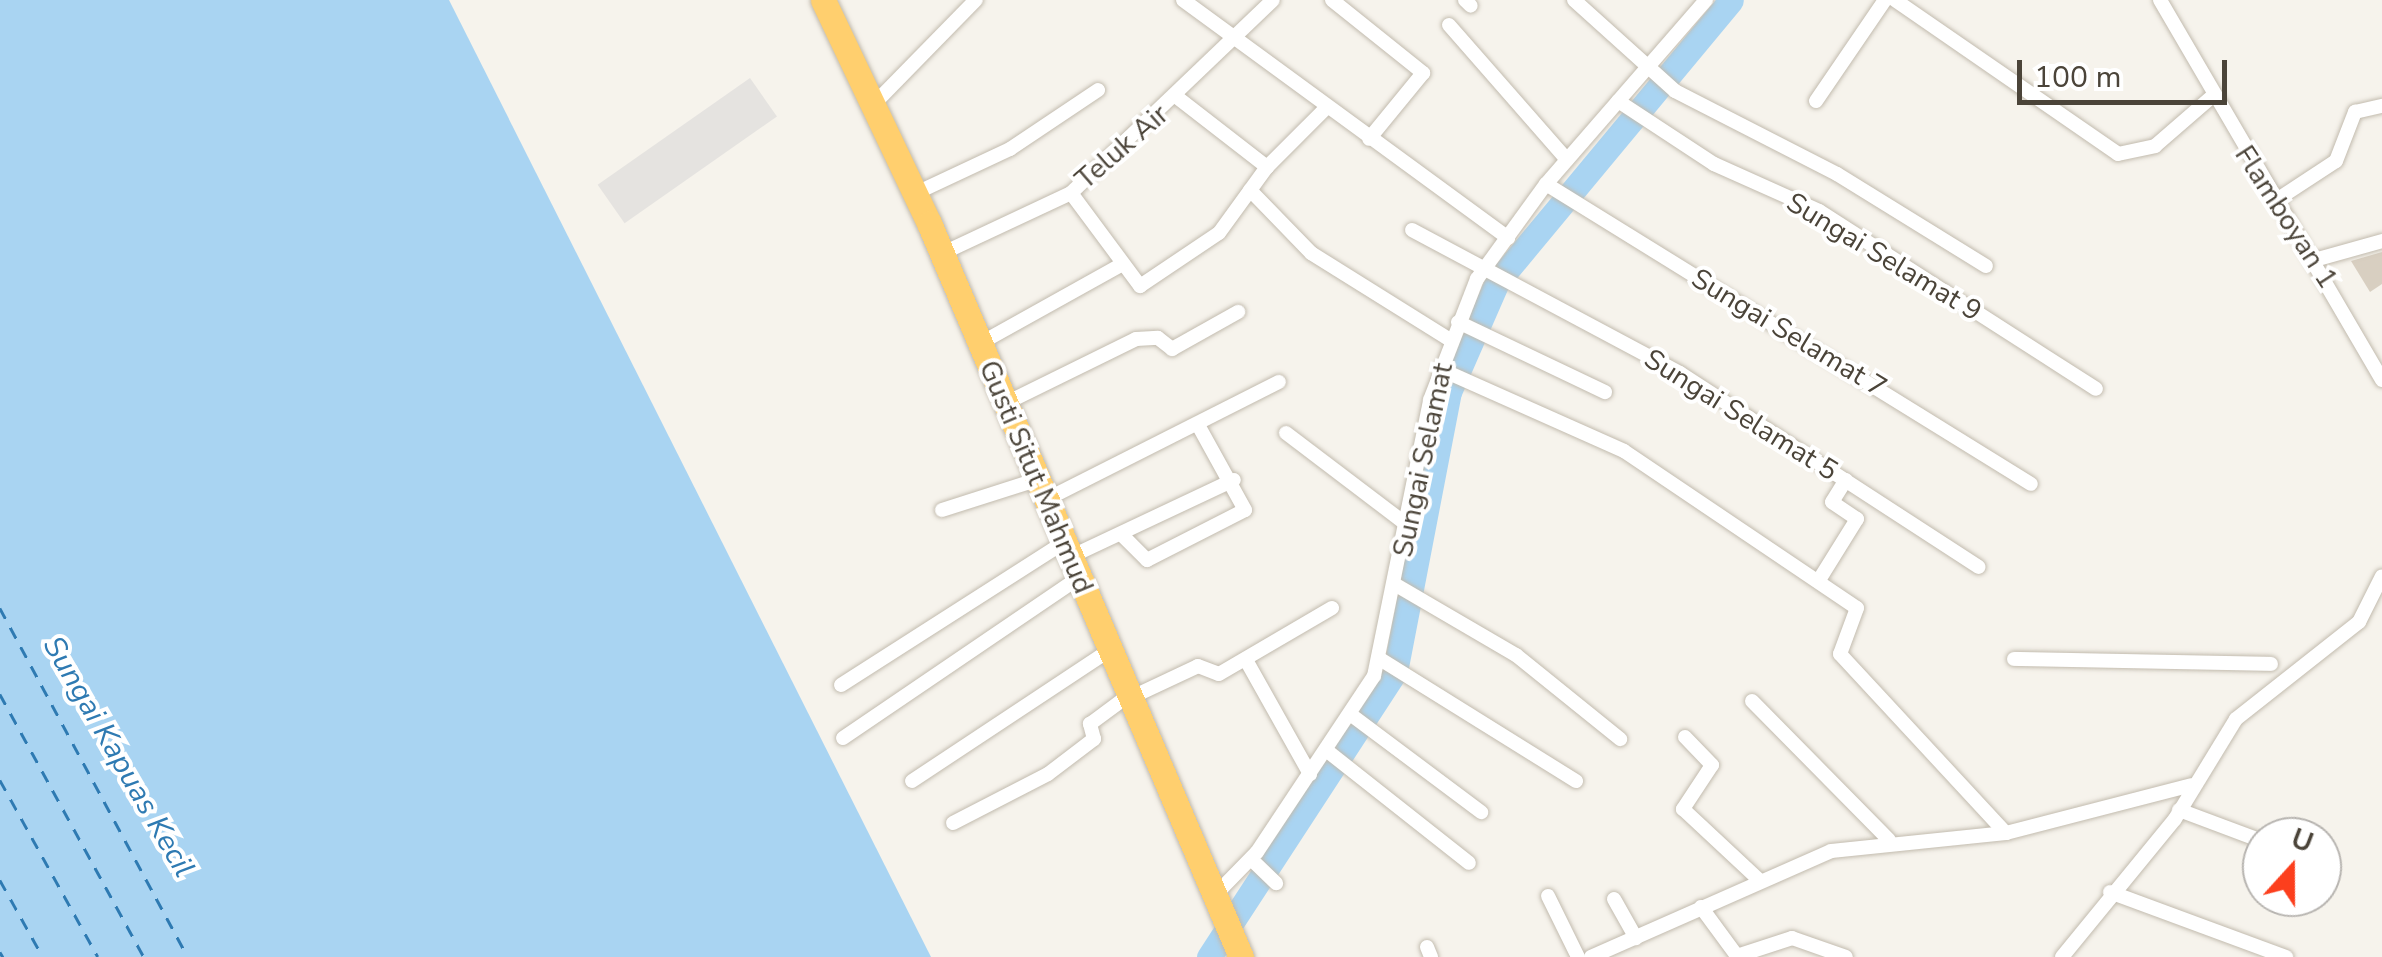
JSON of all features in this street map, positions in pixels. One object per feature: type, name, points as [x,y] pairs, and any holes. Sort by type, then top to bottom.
[{"type":"highway","name":"Gusti Situt Mahmud","points":[[823,0],[941,254],[1241,957]]},
{"type":"street","points":[[873,106],[976,0]]},
{"type":"street","points":[[1182,0],[1508,238]]},
{"type":"street","name":"Teluk Air","points":[[941,254],[1071,192],[1240,41],[1273,0]]},
{"type":"street","points":[[1332,0],[1422,73],[1369,139]]},
{"type":"street","points":[[1574,0],[1676,92],[1849,181],[1986,266]]},
{"type":"street","name":"Sungai Selamat","points":[[1219,899],[1263,872],[1310,774],[1329,755],[1390,666],[1407,525],[1450,340],[1469,328],[1490,271],[1508,238],[1550,188],[1567,160],[1624,106],[1654,71],[1706,0]]},
{"type":"street","points":[[1816,102],[1885,0]]},
{"type":"street","points":[[1895,0],[2127,157],[2154,146],[2215,94]]},
{"type":"street","name":"Flamboyan 1","points":[[2160,0],[2215,94],[2250,168],[2278,198],[2318,259],[2350,336],[2382,380]]},
{"type":"street","points":[[1449,25],[1567,160]]},
{"type":"street","points":[[914,194],[1010,150],[1098,90]]},
{"type":"street","points":[[1178,98],[1267,167]]},
{"type":"street","name":"Sungai Selamat 9","points":[[1624,106],[1645,122],[1819,212],[2096,390]]},
{"type":"street","points":[[2278,198],[2336,161],[2355,112],[2382,106]]},
{"type":"street","points":[[1071,192],[1119,266],[1144,285],[1219,233],[1267,167],[1326,108]]},
{"type":"street","name":"Sungai Selamat 7","points":[[1550,188],[2031,484]]},
{"type":"street","points":[[1250,190],[1311,254],[1450,340]]},
{"type":"street","name":"Sungai Selamat 5","points":[[1412,230],[1680,374],[1979,567]]},
{"type":"street","points":[[2318,259],[2382,240]]},
{"type":"street","points":[[979,344],[1119,266]]},
{"type":"street","points":[[1004,404],[1136,339],[1158,338],[1172,349],[1238,312]]},
{"type":"street","points":[[1469,328],[1605,392]]},
{"type":"street","points":[[1445,371],[1624,451],[1819,580],[1859,611],[1840,654],[2006,833]]},
{"type":"street","points":[[942,510],[1040,490],[1198,425],[1279,382]]},
{"type":"street","points":[[1121,534],[1149,558],[1245,510],[1234,480],[1198,425]]},
{"type":"street","points":[[1286,433],[1407,525]]},
{"type":"street","points":[[842,685],[1071,559],[1234,480]]},
{"type":"street","points":[[1819,580],[1857,519],[1832,502],[1846,480]]},
{"type":"street","points":[[843,738],[1071,559]]},
{"type":"street","points":[[2062,957],[2179,810],[2236,719],[2378,602],[2382,576]]},
{"type":"street","points":[[1399,588],[1516,654],[1620,739]]},
{"type":"street","points":[[953,823],[1048,774],[1094,739],[1090,724],[1130,696],[1198,666],[1215,674],[1246,660],[1332,608]]},
{"type":"street","points":[[912,781],[1110,650]]},
{"type":"street","points":[[2014,659],[2272,658],[2276,684]]},
{"type":"street","points":[[1246,660],[1310,774]]},
{"type":"street","points":[[1390,666],[1576,782]]},
{"type":"street","points":[[1752,702],[1889,840]]},
{"type":"street","points":[[1354,718],[1481,812]]},
{"type":"street","points":[[1684,737],[1712,765],[1683,809],[1758,879]]},
{"type":"street","points":[[1329,755],[1469,863]]},
{"type":"street","points":[[1591,957],[1758,879],[1889,840],[2006,833],[2192,785]]},
{"type":"street","points":[[2179,810],[2242,834]]},
{"type":"street","points":[[2110,892],[2286,957]]},
{"type":"street","points":[[1548,896],[1578,957]]},
{"type":"street","points":[[1614,899],[1636,938]]},
{"type":"street","points":[[1700,907],[1738,956],[1792,938],[1846,957]]},
{"type":"shaded area","points":[[750,78],[777,117],[625,223],[598,185]]},
{"type":"water","name":"Sungai Kapuas Kecil","points":[[0,0],[449,0],[931,957],[0,957]]},
{"type":"building","points":[[2382,252],[2382,284],[2370,292],[2351,261]]},
{"type":"waterway","points":[[1209,957],[1395,672],[1449,392],[1497,282],[1731,0]]},
{"type":"ferry route","points":[[0,608],[188,957]]},
{"type":"ferry route","points":[[0,694],[144,957]]},
{"type":"ferry route","points":[[0,780],[98,957]]},
{"type":"ferry route","points":[[0,880],[43,957]]},
{"type":"ferry route","points":[[0,952],[3,957]]}]
